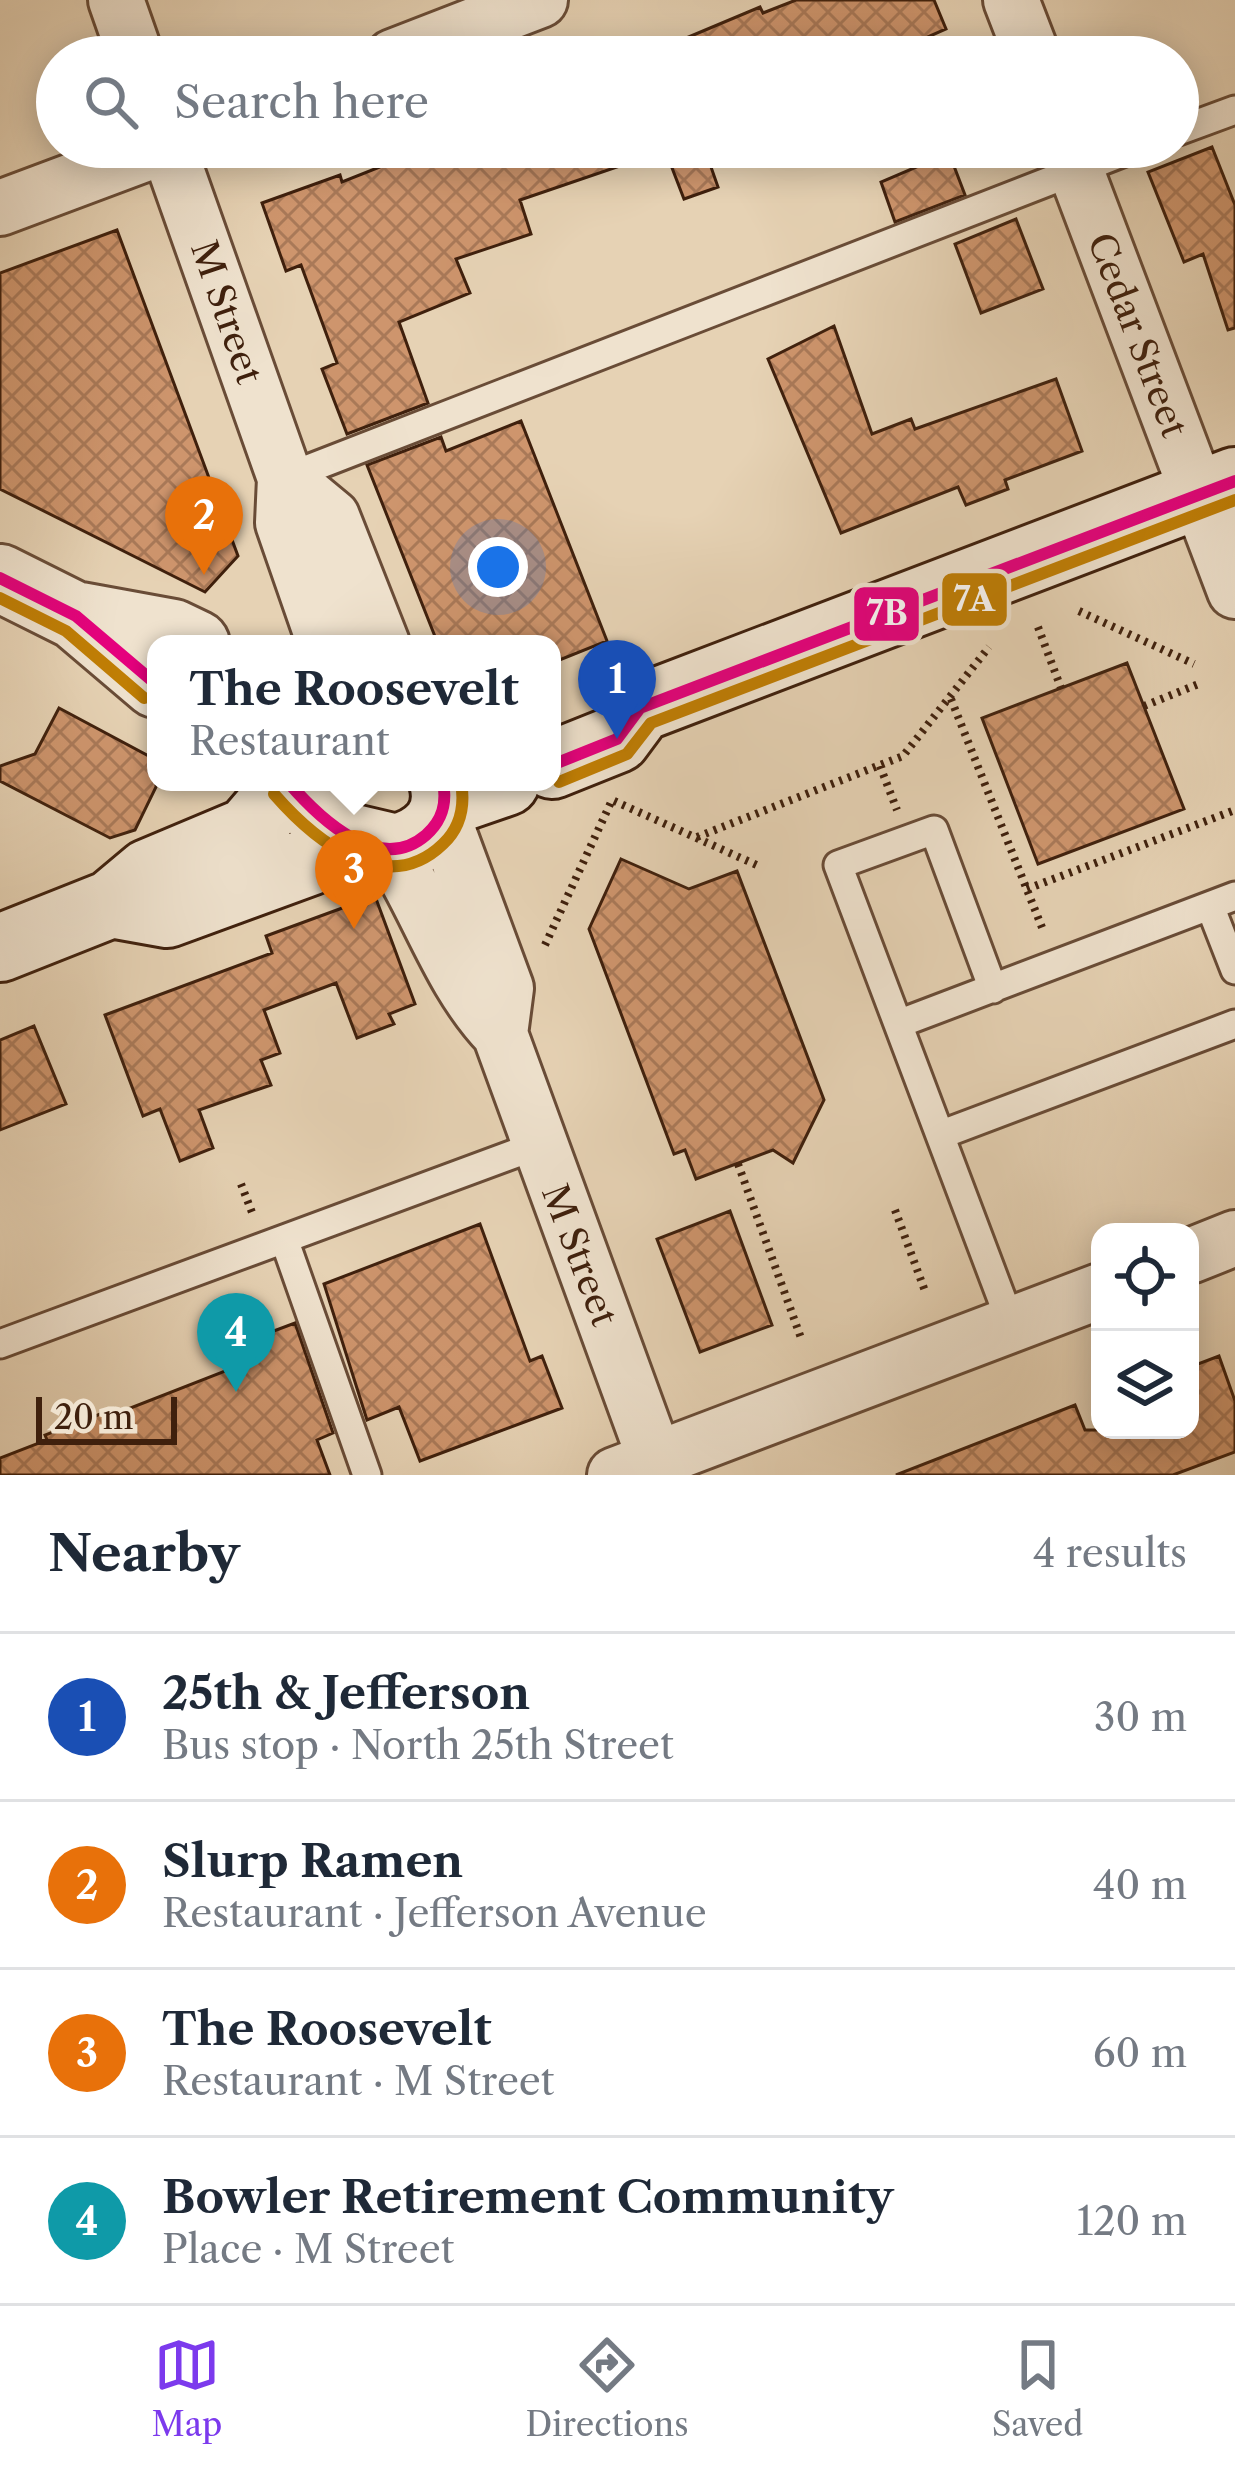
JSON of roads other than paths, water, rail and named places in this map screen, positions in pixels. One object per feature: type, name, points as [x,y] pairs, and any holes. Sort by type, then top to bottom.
[{"type":"main road","points":[[561,761],[616,739],[640,708],[1217,488]]},
{"type":"main road","points":[[0,578],[76,616],[147,676]]},
{"type":"main road","points":[[76,616],[177,635]]},
{"type":"main road","points":[[561,713],[601,697],[640,708]]},
{"type":"main road","points":[[0,949],[112,904],[148,873],[248,831],[281,791]]},
{"type":"main road","points":[[318,791],[414,817]]},
{"type":"main road","points":[[112,904],[167,914],[482,791]]},
{"type":"street","points":[[116,0],[129,36]]},
{"type":"street","points":[[447,36],[540,0]]},
{"type":"street","points":[[1011,0],[1025,36]]},
{"type":"street","points":[[0,208],[109,168]]},
{"type":"street","name":"M Street","points":[[174,168],[285,478],[283,523],[322,635]]},
{"type":"street","name":"Cedar Street","points":[[1075,168],[1217,488],[1235,591]]},
{"type":"street","points":[[285,478],[332,517],[378,635]]},
{"type":"street","name":"M Street","points":[[414,817],[425,904],[468,1000],[500,1034],[644,1470]]},
{"type":"street","points":[[1199,1252],[1235,1238]]},
{"type":"street","points":[[644,1470],[1091,1295]]},
{"type":"lane","points":[[1199,123],[1235,110]]},
{"type":"lane","points":[[285,478],[1049,168]]},
{"type":"lane","points":[[993,988],[934,830],[838,865],[1012,1326]]},
{"type":"lane","points":[[898,1024],[1223,901],[1235,970]]},
{"type":"lane","points":[[940,1135],[1235,1024]]},
{"type":"lane","points":[[0,1344],[538,1145]]},
{"type":"lane","points":[[284,1239],[368,1475]]},
{"type":"place","name":"Slurp Ramen","points":[[204,575]]},
{"type":"place","name":"25th & Jefferson","points":[[617,739]]},
{"type":"place","name":"The Roosevelt","points":[[354,929]]},
{"type":"place","name":"Bowler Retirement Community","points":[[236,1392]]}]
